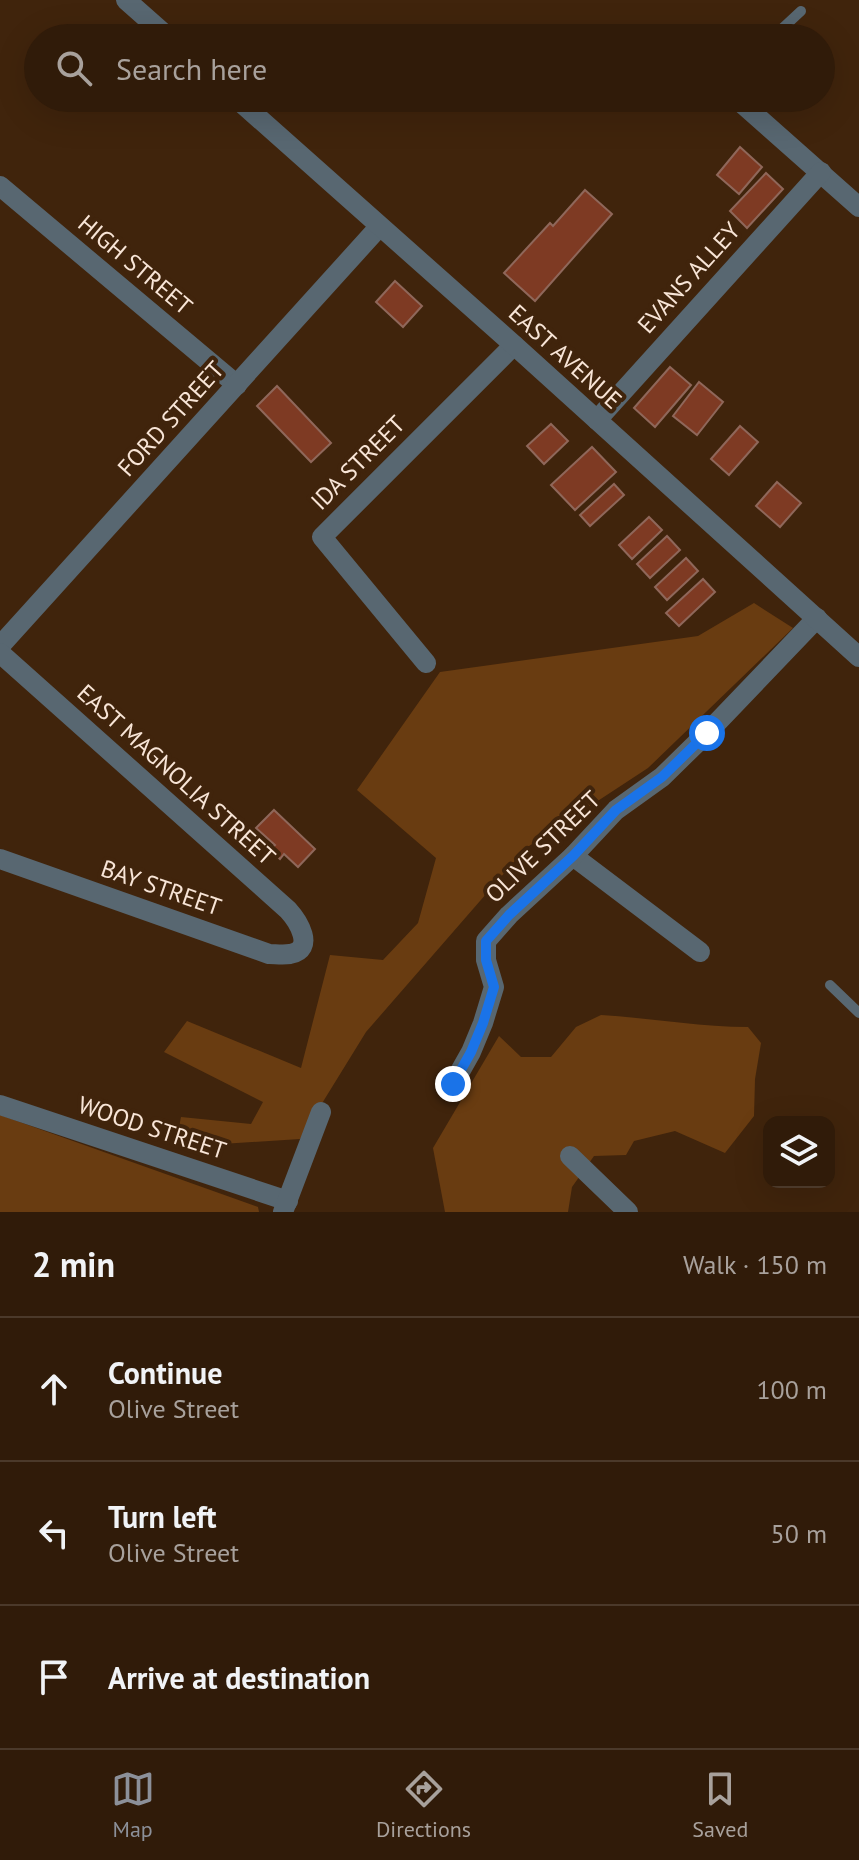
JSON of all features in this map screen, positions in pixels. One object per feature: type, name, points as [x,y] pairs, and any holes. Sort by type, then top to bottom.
[{"type":"street","points":[[126,0],[153,24]]},
{"type":"street","name":"EAST AVENUE","points":[[252,112],[859,657]]},
{"type":"street","points":[[753,112],[859,207]]},
{"type":"street","name":"EVANS ALLEY","points":[[597,420],[821,172]]},
{"type":"street","name":"HIGH STREET","points":[[0,186],[237,385]]},
{"type":"street","name":"FORD STREET","points":[[0,646],[379,227]]},
{"type":"street","name":"IDA STREET","points":[[426,663],[322,537],[514,345]]},
{"type":"street","name":"OLIVE STREET","points":[[453,1084],[471,1052],[494,987],[486,960],[486,941],[616,810],[662,777],[817,618]]},
{"type":"street","name":"EAST MAGNOLIA STREET","points":[[0,653],[288,910],[303,931],[303,944]]},
{"type":"street","points":[[573,856],[700,952]]},
{"type":"street","name":"BAY STREET","points":[[0,859],[269,954],[296,952],[303,944]]},
{"type":"street","name":"WOOD STREET","points":[[0,1105],[286,1206]]},
{"type":"street","points":[[286,1206],[321,1112]]},
{"type":"street","points":[[570,1156],[628,1212]]},
{"type":"lane","points":[[787,24],[801,11]]},
{"type":"lane","points":[[830,985],[859,1013]]},
{"type":"shaded area","points":[[754,603],[793,628],[648,768],[526,848],[366,1032],[300,1139],[175,1147],[181,1117],[251,1124],[263,1102],[164,1052],[187,1021],[301,1068],[330,955],[383,960],[418,923],[436,858],[357,790],[440,672],[698,636]]},
{"type":"shaded area","points":[[601,1015],[748,1027],[761,1043],[755,1079],[754,1116],[725,1153],[675,1131],[634,1141],[626,1155],[594,1156],[572,1187],[568,1212],[445,1212],[433,1148],[499,1036],[521,1057],[551,1057],[576,1027]]},
{"type":"shaded area","points":[[0,1115],[258,1207],[259,1212],[0,1212]]},
{"type":"building","points":[[740,147],[762,167],[739,194],[717,175]]},
{"type":"building","points":[[766,173],[783,189],[747,228],[730,211]]},
{"type":"building","points":[[585,190],[612,214],[535,301],[504,273]]},
{"type":"building","points":[[395,281],[422,306],[403,327],[376,302]]},
{"type":"building","points":[[670,367],[691,385],[655,427],[634,408]]},
{"type":"building","points":[[699,382],[723,402],[697,435],[673,416]]},
{"type":"building","points":[[277,386],[331,443],[311,462],[257,406]]},
{"type":"building","points":[[551,424],[568,441],[544,464],[527,446]]},
{"type":"building","points":[[740,426],[758,442],[729,475],[711,459]]},
{"type":"building","points":[[592,447],[616,472],[575,510],[551,485]]},
{"type":"building","points":[[777,482],[801,503],[780,527],[756,506]]},
{"type":"building","points":[[614,484],[624,495],[590,526],[580,515]]},
{"type":"building","points":[[649,517],[662,530],[632,559],[619,545]]},
{"type":"building","points":[[667,536],[680,550],[650,578],[637,564]]},
{"type":"building","points":[[686,558],[698,571],[667,600],[655,587]]},
{"type":"building","points":[[703,579],[715,592],[679,626],[666,613]]},
{"type":"building","points":[[274,810],[315,849],[298,867],[284,854],[280,859],[270,850],[275,845],[256,828]]},
{"type":"route","points":[[453,1084],[471,1052],[494,987],[486,960],[486,941],[616,810],[662,777],[707,733]]}]
